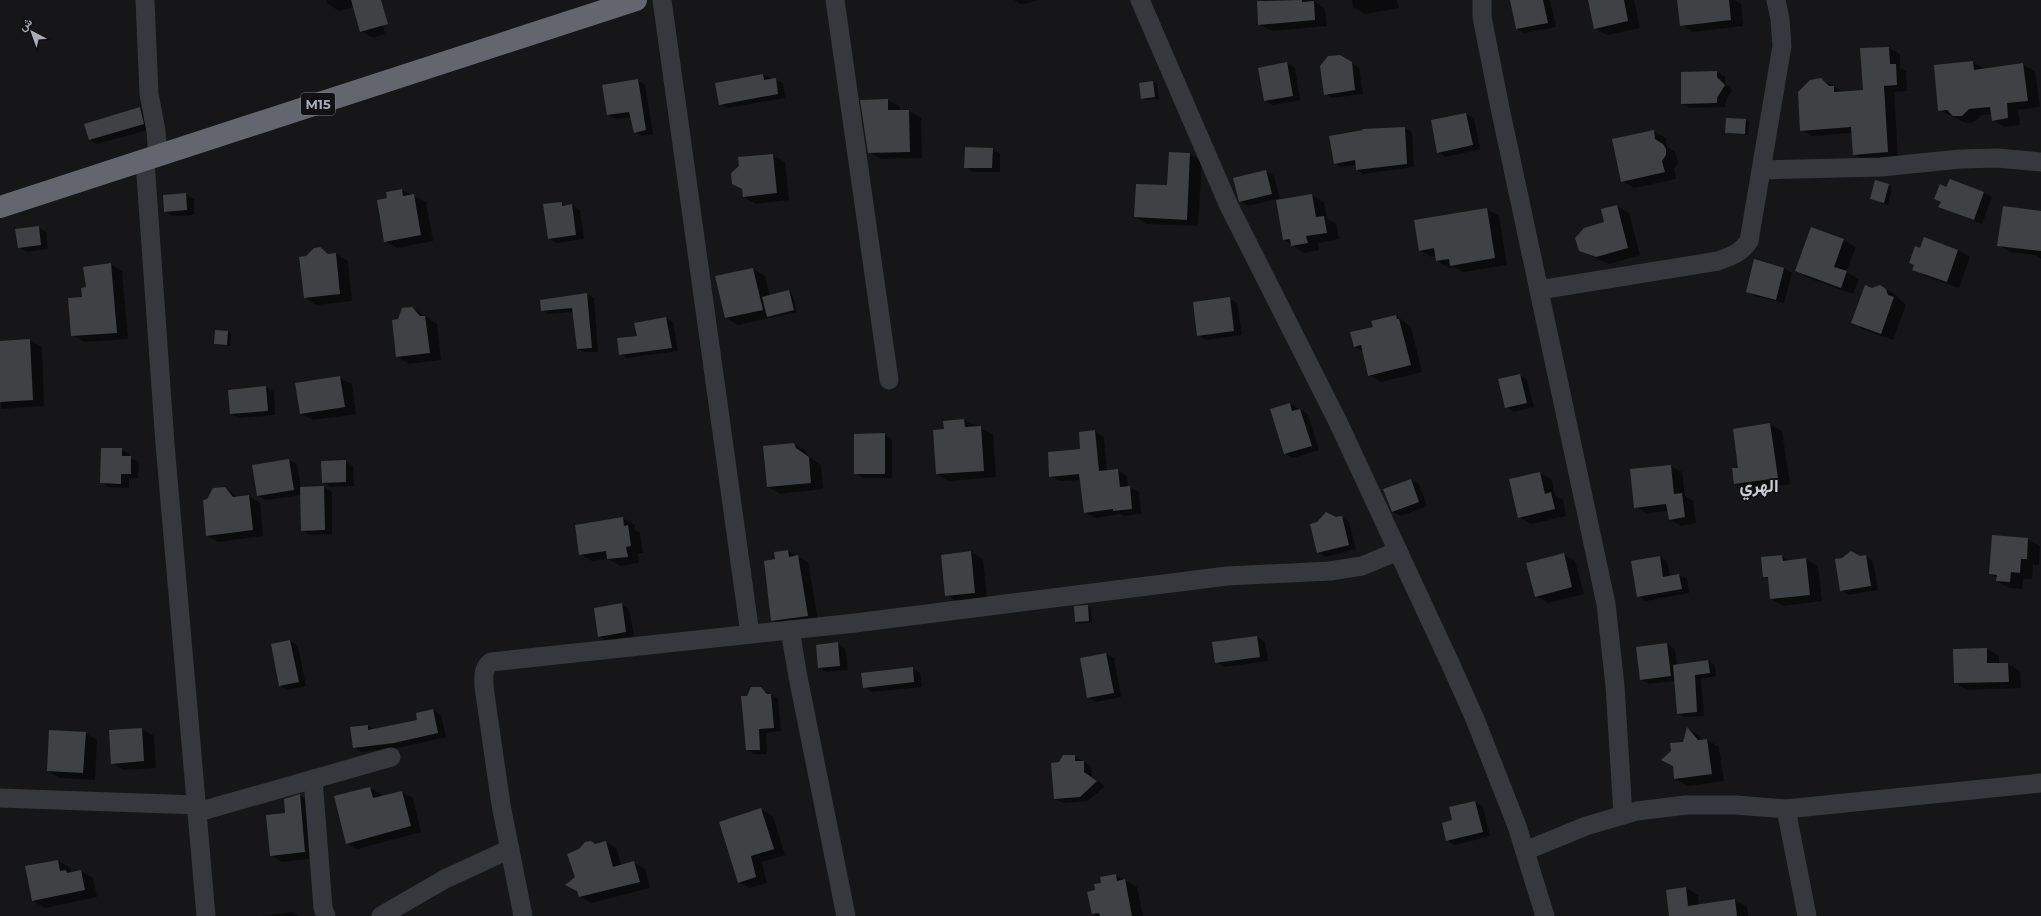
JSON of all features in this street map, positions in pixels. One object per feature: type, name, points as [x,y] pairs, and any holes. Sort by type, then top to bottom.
[{"type":"highway","name":"M15","points":[[0,207],[636,0]]},
{"type":"street","points":[[145,0],[149,94],[156,131],[151,159],[166,444],[206,916]]},
{"type":"street","points":[[662,0],[750,634]]},
{"type":"street","points":[[835,0],[889,380]]},
{"type":"street","points":[[1140,0],[1229,206],[1338,422],[1475,719],[1525,851],[1545,916]]},
{"type":"street","points":[[1482,0],[1482,17],[1499,100],[1606,604],[1615,686],[1623,815]]},
{"type":"street","points":[[1539,290],[1718,261],[1735,255],[1744,249],[1750,241],[1782,46],[1780,19],[1776,0]]},
{"type":"street","points":[[1762,170],[1881,167],[1960,159],[1998,158],[2041,162]]},
{"type":"street","points":[[523,916],[501,805],[484,687],[484,673],[486,666],[491,662],[790,630],[1227,576],[1330,571],[1362,566],[1398,551]]},
{"type":"street","points":[[790,630],[799,684],[846,916]]},
{"type":"street","points":[[0,798],[198,808],[391,757]]},
{"type":"street","points":[[312,779],[323,908],[326,916]]},
{"type":"street","points":[[1525,851],[1586,826],[1637,810],[1686,805],[1736,805],[1786,809],[2041,783]]},
{"type":"street","points":[[1786,809],[1807,916]]},
{"type":"street","points":[[381,916],[445,879],[510,849]]},
{"type":"building","points":[[351,0],[381,0],[388,24],[360,32]]},
{"type":"building","points":[[1302,0],[1302,2],[1314,1],[1315,20],[1258,25],[1257,1]]},
{"type":"building","points":[[1510,0],[1543,0],[1548,23],[1516,29]]},
{"type":"building","points":[[1588,0],[1624,0],[1628,21],[1594,29]]},
{"type":"building","points":[[1677,0],[1729,0],[1731,20],[1680,26]]},
{"type":"building","points":[[1889,47],[1890,64],[1896,64],[1897,85],[1884,86],[1888,152],[1853,155],[1851,127],[1800,131],[1798,92],[1810,80],[1821,78],[1829,86],[1834,86],[1834,92],[1863,90],[1860,48]]},
{"type":"building","points":[[1340,55],[1352,62],[1355,90],[1324,95],[1320,66],[1328,56]]},
{"type":"building","points":[[1973,61],[1974,70],[2023,63],[2028,101],[2007,103],[2008,118],[1992,121],[1990,107],[1969,109],[1962,116],[1953,116],[1947,110],[1938,111],[1934,65]]},
{"type":"building","points":[[1287,62],[1293,96],[1264,101],[1258,68]]},
{"type":"building","points":[[1717,71],[1717,77],[1725,85],[1717,98],[1717,103],[1681,104],[1681,72]]},
{"type":"building","points":[[763,74],[764,80],[776,78],[778,94],[719,105],[715,83]]},
{"type":"building","points":[[638,79],[646,130],[634,133],[629,112],[607,115],[602,85]]},
{"type":"building","points":[[1153,81],[1155,97],[1141,99],[1139,83]]},
{"type":"building","points":[[888,99],[888,110],[909,110],[910,152],[868,153],[860,100]]},
{"type":"building","points":[[140,107],[144,124],[89,140],[84,124]]},
{"type":"building","points":[[1466,113],[1473,145],[1437,153],[1431,120]]},
{"type":"building","points":[[1726,118],[1746,119],[1745,134],[1725,133]]},
{"type":"building","points":[[1405,127],[1407,164],[1356,170],[1355,160],[1334,164],[1329,136],[1363,130],[1362,129]]},
{"type":"building","points":[[1654,130],[1655,139],[1663,144],[1666,149],[1666,155],[1662,161],[1665,172],[1621,182],[1612,139]]},
{"type":"building","points":[[965,147],[993,148],[992,168],[964,168]]},
{"type":"building","points":[[1169,152],[1190,153],[1187,220],[1134,217],[1136,184],[1167,185]]},
{"type":"building","points":[[773,154],[777,193],[743,197],[742,189],[732,184],[731,173],[739,166],[738,157]]},
{"type":"building","points":[[1266,170],[1272,194],[1239,202],[1233,178]]},
{"type":"building","points":[[1950,179],[1984,192],[1974,220],[1938,207],[1941,202],[1934,199],[1940,184],[1946,187]]},
{"type":"building","points":[[1875,180],[1889,184],[1884,203],[1870,199]]},
{"type":"building","points":[[402,189],[403,196],[414,194],[421,235],[384,242],[377,200],[387,198],[386,192]]},
{"type":"building","points":[[186,193],[187,210],[164,212],[163,195]]},
{"type":"building","points":[[1312,194],[1316,217],[1324,216],[1327,233],[1306,236],[1308,243],[1291,246],[1290,239],[1283,240],[1276,200]]},
{"type":"building","points":[[562,202],[562,206],[572,204],[576,235],[548,239],[543,204]]},
{"type":"building","points":[[1617,205],[1628,248],[1596,257],[1579,251],[1575,238],[1584,228],[1604,222],[1601,209]]},
{"type":"building","points":[[2003,206],[2041,211],[2041,251],[1997,246]]},
{"type":"building","points":[[1487,208],[1495,258],[1450,266],[1449,259],[1436,261],[1434,248],[1419,251],[1414,220]]},
{"type":"building","points":[[39,226],[41,245],[18,248],[15,229]]},
{"type":"building","points":[[1811,227],[1844,239],[1834,267],[1847,271],[1841,288],[1795,271]]},
{"type":"building","points":[[1924,237],[1958,250],[1947,282],[1912,270],[1914,265],[1909,263],[1915,246],[1920,248]]},
{"type":"building","points":[[320,247],[328,254],[336,253],[340,294],[304,298],[299,257],[306,256],[314,248]]},
{"type":"building","points":[[1754,259],[1784,268],[1776,300],[1746,292]]},
{"type":"building","points":[[111,263],[117,333],[71,336],[68,298],[82,297],[81,288],[86,287],[83,267]]},
{"type":"building","points":[[753,268],[763,310],[725,318],[715,276]]},
{"type":"building","points":[[1865,285],[1872,288],[1880,285],[1886,289],[1888,295],[1894,297],[1881,334],[1851,323]]},
{"type":"building","points":[[789,290],[794,310],[767,317],[762,297]]},
{"type":"building","points":[[587,293],[592,348],[577,349],[572,308],[541,311],[540,300]]},
{"type":"building","points":[[1230,297],[1234,331],[1197,336],[1193,302]]},
{"type":"building","points":[[412,307],[420,316],[425,316],[430,353],[396,357],[392,320],[398,319],[402,308]]},
{"type":"building","points":[[1396,315],[1397,319],[1399,319],[1411,365],[1368,376],[1361,345],[1354,347],[1350,332],[1373,327],[1371,321]]},
{"type":"building","points":[[666,317],[672,348],[619,355],[617,338],[637,336],[634,323]]},
{"type":"building","points":[[215,330],[228,331],[227,345],[214,344]]},
{"type":"building","points":[[30,339],[33,400],[0,402],[0,341]]},
{"type":"building","points":[[1520,374],[1527,403],[1505,408],[1498,379]]},
{"type":"building","points":[[340,376],[345,407],[300,414],[295,383]]},
{"type":"building","points":[[266,386],[268,411],[230,414],[228,390]]},
{"type":"building","points":[[1290,403],[1292,411],[1300,409],[1312,446],[1284,454],[1270,409]]},
{"type":"building","points":[[964,419],[965,427],[981,426],[984,471],[936,474],[933,430],[944,429],[943,421]]},
{"type":"building","points":[[1770,423],[1778,478],[1734,484],[1732,468],[1738,468],[1733,429]]},
{"type":"building","points":[[1095,430],[1099,471],[1118,469],[1120,487],[1130,486],[1132,509],[1113,511],[1113,509],[1084,513],[1079,474],[1049,477],[1048,452],[1080,449],[1079,432]]},
{"type":"building","points":[[885,433],[885,474],[854,474],[854,434]]},
{"type":"building","points":[[794,443],[796,448],[809,457],[811,483],[767,487],[763,446]]},
{"type":"building","points":[[101,448],[122,448],[122,456],[131,456],[131,474],[121,474],[121,484],[100,483]]},
{"type":"building","points":[[289,459],[294,490],[257,496],[252,465]]},
{"type":"building","points":[[346,460],[346,482],[322,483],[321,461]]},
{"type":"building","points":[[1671,465],[1674,494],[1682,493],[1685,517],[1669,520],[1666,504],[1634,508],[1630,469]]},
{"type":"building","points":[[1540,472],[1545,494],[1551,492],[1555,509],[1518,518],[1509,479]]},
{"type":"building","points":[[1411,479],[1419,502],[1392,512],[1383,489]]},
{"type":"building","points":[[324,486],[325,530],[301,531],[300,487]]},
{"type":"building","points":[[225,487],[233,497],[249,495],[253,530],[206,536],[203,500],[207,499],[213,488]]},
{"type":"building","points":[[1326,512],[1336,517],[1342,516],[1349,545],[1317,553],[1310,524],[1317,522]]},
{"type":"building","points":[[623,517],[624,526],[628,525],[631,546],[626,547],[628,557],[607,559],[606,551],[579,555],[575,525]]},
{"type":"building","points":[[1992,535],[2028,538],[2027,559],[2021,559],[2020,573],[2011,572],[2010,582],[1996,581],[1997,575],[1989,574]]},
{"type":"building","points":[[788,550],[789,557],[798,555],[808,616],[771,621],[764,561],[775,559],[774,552]]},
{"type":"building","points":[[971,551],[975,593],[945,596],[941,555]]},
{"type":"building","points":[[1851,551],[1860,556],[1866,555],[1871,586],[1840,591],[1835,559],[1842,558]]},
{"type":"building","points":[[1564,553],[1572,587],[1535,597],[1526,563]]},
{"type":"building","points":[[1782,555],[1783,561],[1806,558],[1810,595],[1770,599],[1768,577],[1763,577],[1761,557]]},
{"type":"building","points":[[1660,556],[1663,577],[1679,574],[1682,589],[1637,597],[1631,561]]},
{"type":"building","points":[[622,603],[626,632],[598,637],[594,608]]},
{"type":"building","points":[[1088,605],[1089,621],[1075,622],[1074,606]]},
{"type":"building","points":[[1257,636],[1260,657],[1215,663],[1212,642]]},
{"type":"building","points":[[290,640],[299,682],[279,686],[271,644]]},
{"type":"building","points":[[838,642],[840,666],[818,668],[816,645]]},
{"type":"building","points":[[1667,643],[1671,676],[1640,680],[1636,647]]},
{"type":"building","points":[[1987,648],[1987,663],[2008,663],[2009,682],[1954,683],[1953,649]]},
{"type":"building","points":[[1106,653],[1114,693],[1087,698],[1080,658]]},
{"type":"building","points":[[1708,660],[1710,673],[1695,675],[1697,712],[1677,714],[1673,665]]},
{"type":"building","points":[[913,667],[914,682],[863,688],[861,673]]},
{"type":"building","points":[[751,687],[761,687],[767,694],[771,694],[774,728],[759,729],[760,750],[746,750],[741,696],[747,696]]},
{"type":"building","points":[[433,709],[438,733],[394,743],[353,748],[350,727],[368,725],[368,730],[417,720],[416,713]]},
{"type":"building","points":[[1687,727],[1698,740],[1707,739],[1712,774],[1674,779],[1673,766],[1661,760],[1671,751],[1670,743],[1683,742]]},
{"type":"building","points":[[142,728],[144,761],[111,764],[109,730]]},
{"type":"building","points":[[49,730],[86,732],[83,773],[47,771]]},
{"type":"building","points":[[1063,755],[1075,755],[1075,761],[1084,761],[1084,772],[1097,781],[1080,797],[1054,799],[1051,763],[1059,762]]},
{"type":"building","points":[[370,787],[373,798],[402,791],[411,826],[346,844],[334,796]]},
{"type":"building","points":[[300,794],[305,852],[270,856],[266,815],[285,813],[284,799]]},
{"type":"building","points":[[1475,801],[1483,832],[1446,841],[1442,823],[1452,820],[1449,807]]},
{"type":"building","points":[[761,808],[774,849],[751,856],[756,877],[738,883],[719,822]]},
{"type":"building","points":[[591,841],[595,844],[606,841],[613,867],[634,861],[640,882],[579,897],[577,891],[565,885],[575,877],[567,854],[579,849],[585,842]]},
{"type":"building","points":[[58,860],[60,871],[66,870],[67,873],[81,870],[85,890],[32,901],[25,866]]},
{"type":"building","points":[[1116,874],[1117,881],[1125,879],[1132,916],[1100,916],[1099,913],[1092,914],[1087,892],[1095,890],[1094,884],[1101,883],[1100,877]]},
{"type":"building","points":[[1686,887],[1688,906],[1735,899],[1737,916],[1669,916],[1666,890]]},
{"type":"district","name":"الهري","points":[[1759,486]]}]
